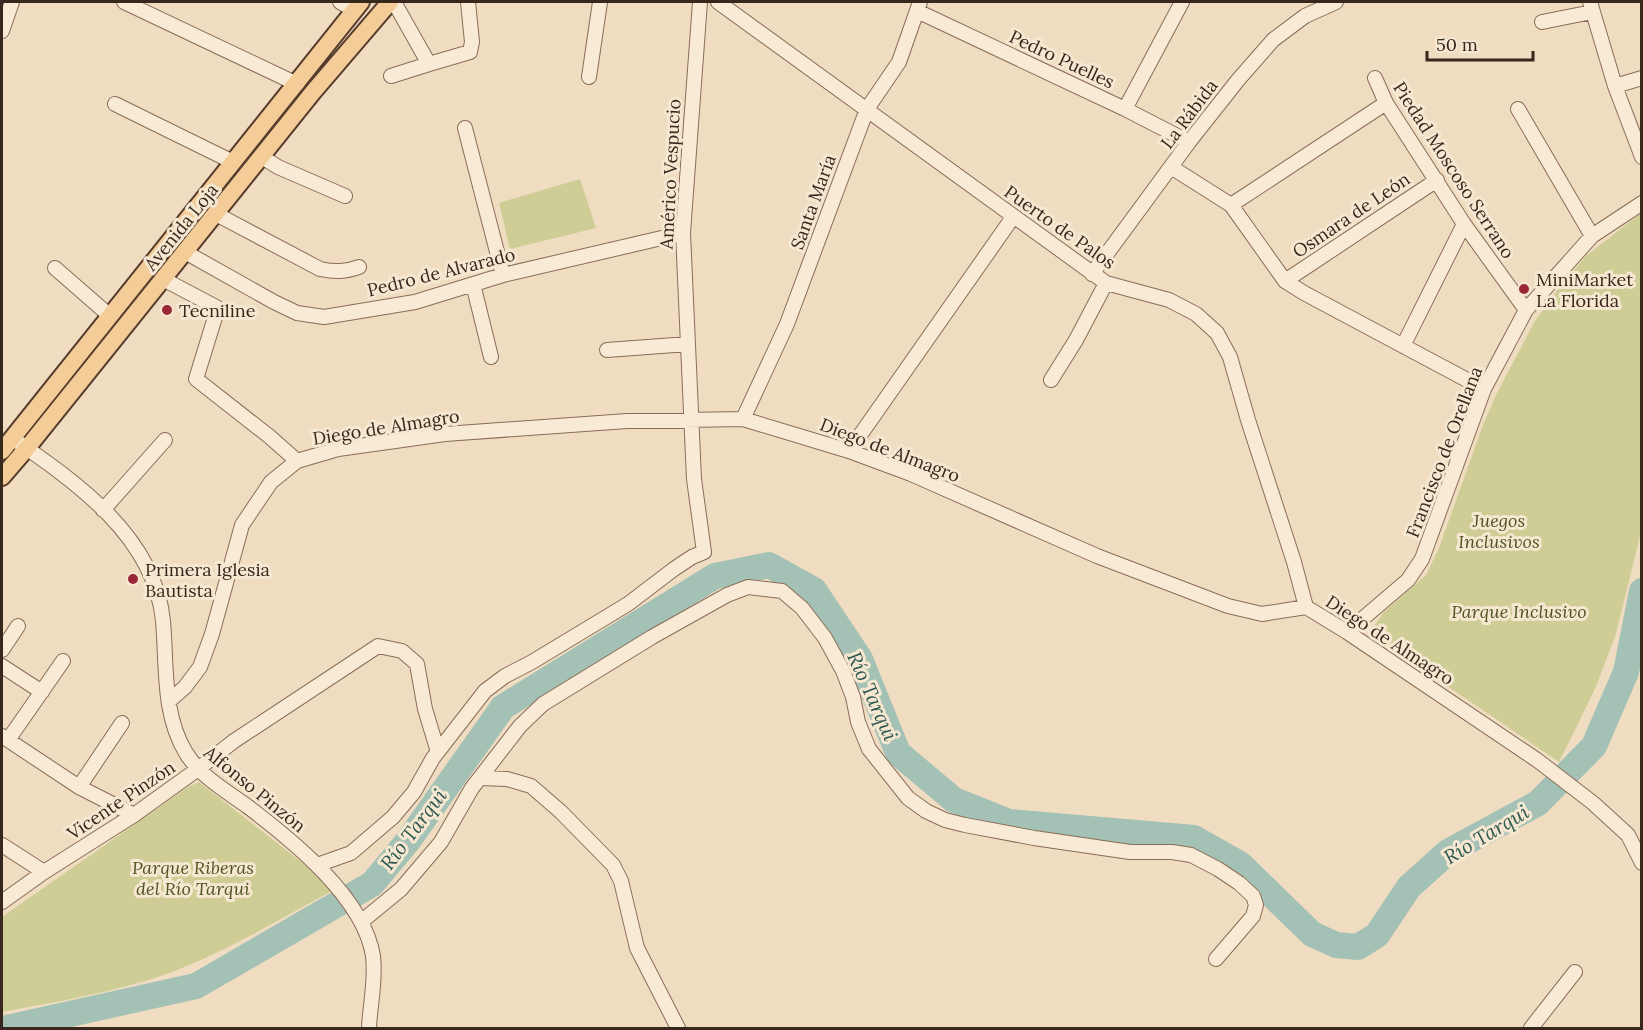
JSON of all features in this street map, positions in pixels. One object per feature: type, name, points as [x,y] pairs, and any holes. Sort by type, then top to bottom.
[{"type":"main road","name":"Avenida Loja","points":[[2,477],[313,92],[392,2]]},
{"type":"main road","name":"Avenida Loja","points":[[7,444],[297,84],[352,4]]},
{"type":"street","points":[[2,31],[12,2]]},
{"type":"street","points":[[124,2],[297,84]]},
{"type":"street","points":[[392,2],[429,64]]},
{"type":"street","points":[[391,76],[470,52],[472,42],[468,2]]},
{"type":"street","points":[[590,77],[600,2]]},
{"type":"street","name":"Américo Vespucio","points":[[438,752],[485,691],[505,676],[628,604],[674,568],[704,552],[694,479],[683,233],[700,2]]},
{"type":"street","name":"Puerto de Palos","points":[[718,2],[1092,274],[1106,283],[1169,300],[1196,314],[1216,333],[1230,357],[1306,607]]},
{"type":"street","points":[[1125,109],[1182,2]]},
{"type":"street","name":"La Rábida","points":[[1092,274],[1189,142],[1273,40],[1305,16],[1336,2]]},
{"type":"street","points":[[1542,22],[1605,2]]},
{"type":"street","points":[[1591,5],[1615,86],[1641,157]]},
{"type":"street","name":"Santa María","points":[[743,419],[787,324],[867,109],[898,62],[919,7]]},
{"type":"street","name":"Pedro Puelles","points":[[919,7],[1189,142]]},
{"type":"street","name":"Piedad Moscoso Serrano","points":[[1375,78],[1386,103],[1464,224],[1526,310]]},
{"type":"street","points":[[1615,86],[1641,78]]},
{"type":"street","points":[[1231,205],[1386,103]]},
{"type":"street","points":[[115,104],[233,162]]},
{"type":"street","points":[[1518,109],[1592,236]]},
{"type":"street","points":[[465,128],[503,275]]},
{"type":"street","points":[[262,157],[278,167],[345,196]]},
{"type":"street","points":[[1171,167],[1231,205],[1285,281],[1484,389]]},
{"type":"street","name":"Osmara de León","points":[[1285,281],[1437,180]]},
{"type":"street","name":"Francisco de Orellana","points":[[1347,632],[1408,580],[1422,560],[1484,389],[1526,310],[1592,236],[1641,203]]},
{"type":"street","points":[[216,214],[320,269],[347,272],[359,267]]},
{"type":"street","points":[[849,451],[1013,217]]},
{"type":"street","points":[[1403,346],[1464,224]]},
{"type":"street","name":"Pedro de Alvarado","points":[[185,252],[297,313],[324,317],[415,302],[503,275],[683,233]]},
{"type":"street","points":[[56,268],[110,316]]},
{"type":"street","points":[[164,279],[216,308],[196,379],[297,461]]},
{"type":"street","points":[[1051,380],[1076,340],[1106,283]]},
{"type":"street","points":[[472,284],[491,357]]},
{"type":"street","points":[[607,350],[688,344]]},
{"type":"street","name":"Diego de Almagro","points":[[169,701],[194,677],[205,654],[242,525],[271,482],[297,461],[338,449],[445,434],[627,421],[743,419],[849,451],[911,474],[1097,556],[1228,606],[1262,614],[1306,607],[1537,760],[1593,802],[1628,835],[1641,863]]},
{"type":"street","points":[[103,510],[165,440]]},
{"type":"street","name":"Alfonso Pinzón","points":[[7,444],[27,448],[76,486],[129,538],[153,579],[161,609],[169,701],[180,742],[198,769],[275,828],[317,865],[333,882],[361,922],[367,934],[373,958],[374,993],[369,1029]]},
{"type":"street","points":[[361,922],[400,889],[441,842],[462,803],[480,778],[520,726],[543,704],[652,637],[727,595],[748,587],[782,591],[802,608],[825,638],[843,671],[853,697],[858,722],[869,749],[908,798],[926,811],[945,820],[1034,838],[1130,852],[1172,852],[1191,855],[1239,883],[1253,896],[1256,905],[1252,916],[1216,959]]},
{"type":"street","points":[[2,650],[18,626]]},
{"type":"street","name":"Vicente Pinzón","points":[[2,902],[44,872],[134,815],[234,741],[378,646],[402,651],[417,664],[424,709],[438,752]]},
{"type":"street","points":[[63,661],[42,692],[5,738],[79,787],[134,815]]},
{"type":"street","points":[[2,666],[42,692]]},
{"type":"street","points":[[79,787],[122,723]]},
{"type":"street","points":[[317,865],[351,853],[393,817],[414,792],[438,752]]},
{"type":"street","points":[[480,778],[507,779],[531,786],[554,805],[613,865],[621,881],[637,948],[678,1029]]},
{"type":"street","points":[[2,845],[44,872]]},
{"type":"street","points":[[1531,1029],[1575,972]]},
{"type":"green space","points":[[580,179],[596,228],[510,249],[499,203]]},
{"type":"green space","name":"Parque Inclusivo","points":[[1641,213],[1641,532],[1615,637],[1595,689],[1559,762],[1378,639],[1373,628],[1384,612],[1426,575],[1439,548],[1483,425],[1535,321],[1586,256]]},
{"type":"green space","name":"Parque Riberas del Río Tarqui","points":[[199,782],[323,879],[330,892],[216,953],[169,973],[109,990],[2,1012],[2,917],[188,787]]},
{"type":"waterway","name":"Río Tarqui","points":[[7,1028],[196,986],[372,884],[408,841],[503,707],[715,576],[769,565],[814,590],[860,659],[898,753],[954,800],[1009,822],[1194,838],[1240,864],[1312,934],[1336,945],[1358,947],[1377,935],[1409,887],[1448,852],[1538,803],[1594,746],[1626,672],[1642,591]]},
{"type":"place","name":"MiniMarket La Florida","points":[[1524,289]]},
{"type":"place","name":"Tecniline","points":[[167,310]]},
{"type":"place","name":"Primera Iglesia Bautista","points":[[133,579]]},
{"type":"park label","name":"Juegos Inclusivos","points":[[1499,530]]}]
